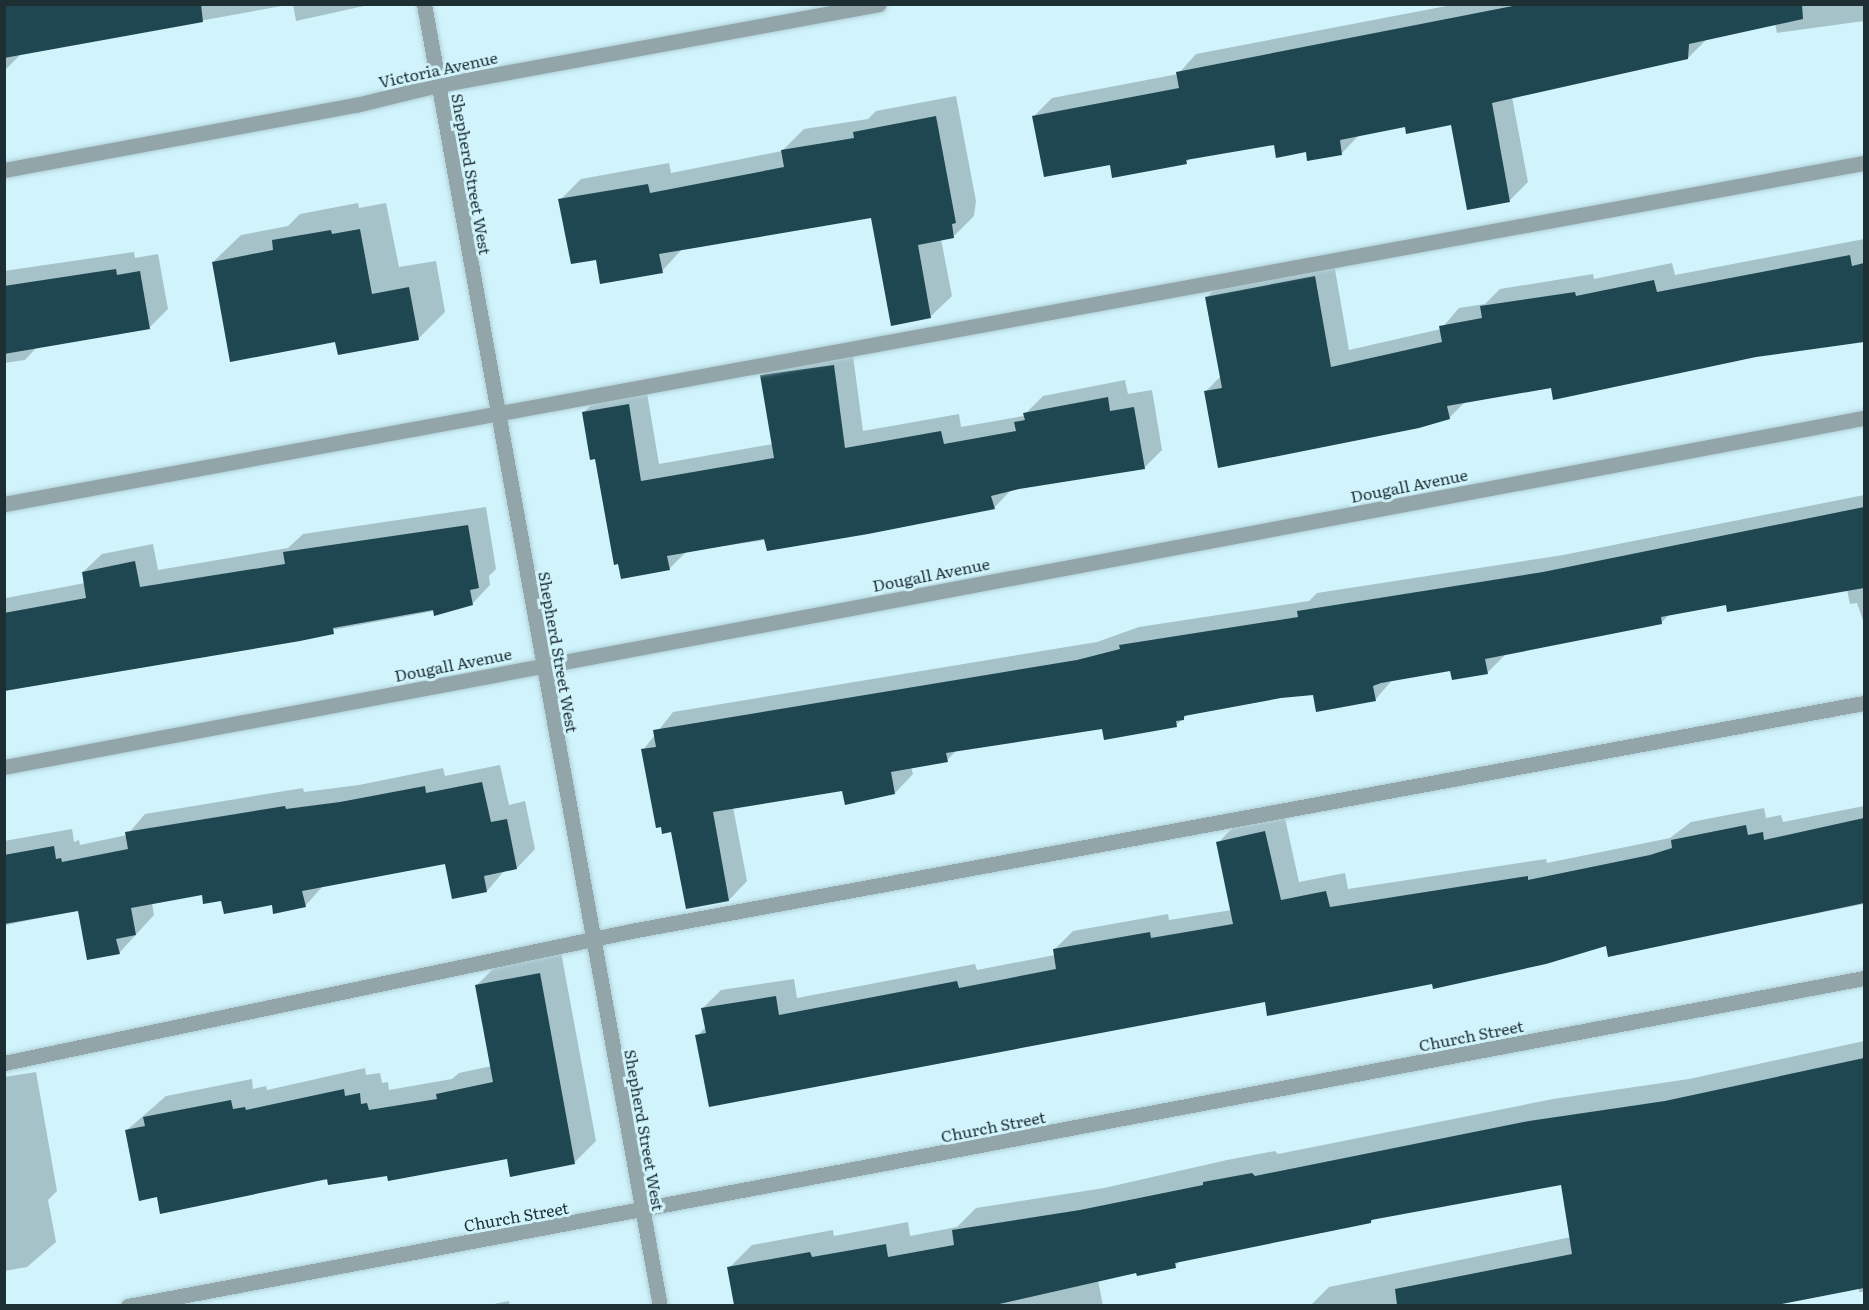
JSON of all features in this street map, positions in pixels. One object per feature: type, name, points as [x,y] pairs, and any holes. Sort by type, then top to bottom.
[{"type":"street","name":"Shepherd Street West","points":[[424,4],[496,412],[660,1305]]},
{"type":"street","name":"Victoria Avenue","points":[[4,170],[356,105],[438,85],[879,4]]},
{"type":"street","points":[[4,504],[1864,163]]},
{"type":"street","name":"Dougall Avenue","points":[[4,767],[1864,418]]},
{"type":"street","points":[[4,1063],[592,939],[1864,703]]},
{"type":"street","name":"Church Street","points":[[136,1305],[1864,978]]},
{"type":"building","points":[[4,4],[201,4],[203,22],[4,58]]},
{"type":"building","points":[[1523,4],[1802,4],[1803,19],[1689,44],[1688,59],[1492,103],[1510,202],[1467,210],[1451,125],[1406,134],[1405,127],[1340,140],[1342,155],[1307,161],[1306,152],[1276,158],[1274,145],[1186,160],[1187,164],[1112,178],[1110,165],[1044,177],[1032,116],[1179,88],[1176,72]]},
{"type":"building","points":[[936,116],[956,223],[952,224],[954,238],[918,245],[931,318],[891,326],[871,218],[659,254],[663,273],[600,284],[596,260],[571,264],[558,199],[648,184],[650,193],[784,167],[781,150],[854,138],[853,132]]},
{"type":"building","points":[[360,229],[372,294],[409,287],[419,340],[338,355],[335,342],[230,362],[212,262],[273,250],[272,240],[331,230],[332,234]]},
{"type":"building","points":[[1850,255],[1852,266],[1864,263],[1864,342],[1756,357],[1553,400],[1551,388],[1447,406],[1450,419],[1419,428],[1218,468],[1204,391],[1222,388],[1205,297],[1315,276],[1331,367],[1442,342],[1439,326],[1482,318],[1480,306],[1575,292],[1576,296],[1654,280],[1657,292]]},
{"type":"building","points":[[116,269],[117,275],[140,271],[150,329],[4,354],[4,286]]},
{"type":"building","points":[[834,365],[845,448],[941,431],[944,444],[1016,431],[1014,422],[1025,420],[1023,413],[1108,397],[1110,411],[1134,407],[1145,469],[1019,489],[991,496],[995,509],[868,534],[767,551],[764,539],[667,556],[670,570],[621,579],[618,564],[614,565],[595,459],[590,460],[582,412],[629,404],[641,481],[774,458],[760,375]]},
{"type":"building","points":[[1864,507],[1864,588],[1727,612],[1726,605],[1661,617],[1662,624],[1485,659],[1488,674],[1452,680],[1450,671],[1381,683],[1373,686],[1376,701],[1316,712],[1313,695],[1281,698],[1184,716],[1184,720],[1176,721],[1177,727],[1104,740],[1102,729],[946,753],[948,762],[891,772],[895,794],[845,805],[842,791],[713,812],[729,901],[686,909],[671,832],[662,834],[661,827],[656,828],[641,749],[656,747],[653,730],[1077,660],[1120,649],[1119,645],[1298,617],[1297,611],[1543,572]]},
{"type":"building","points":[[468,525],[479,588],[470,590],[473,605],[434,616],[433,610],[333,628],[334,634],[300,641],[4,691],[4,613],[86,598],[82,572],[135,561],[140,587],[285,564],[283,552]]},
{"type":"building","points":[[482,782],[491,822],[507,819],[517,869],[484,876],[487,892],[452,899],[445,864],[302,891],[306,907],[273,914],[272,905],[224,914],[221,901],[203,904],[202,895],[131,908],[136,935],[116,939],[120,954],[87,960],[78,911],[4,924],[4,855],[54,846],[56,859],[61,858],[62,862],[128,849],[125,832],[285,806],[286,809],[340,802],[425,786],[426,793]]},
{"type":"building","points":[[1864,818],[1864,903],[1608,957],[1606,946],[1546,964],[1433,989],[1432,984],[1267,1016],[1265,1002],[709,1107],[695,1035],[706,1033],[701,1008],[776,996],[779,1015],[957,981],[959,988],[1056,969],[1053,949],[1150,932],[1151,938],[1233,924],[1216,842],[1265,831],[1281,900],[1326,891],[1330,907],[1528,876],[1528,880],[1650,855],[1672,848],[1671,840],[1746,825],[1748,835],[1763,832],[1764,840]]},
{"type":"building","points":[[540,973],[575,1164],[510,1177],[507,1159],[388,1181],[387,1176],[328,1185],[327,1179],[160,1214],[157,1197],[139,1201],[125,1130],[145,1126],[143,1117],[231,1100],[233,1109],[245,1107],[246,1110],[344,1089],[345,1096],[360,1093],[361,1104],[367,1103],[369,1110],[437,1099],[436,1094],[493,1082],[475,985]]},
{"type":"building","points":[[1864,1058],[1864,1288],[1777,1305],[1397,1305],[1395,1289],[1572,1254],[1561,1185],[1371,1220],[1371,1223],[1175,1263],[1176,1268],[1137,1276],[1136,1273],[995,1305],[734,1305],[727,1267],[810,1252],[812,1257],[886,1244],[888,1257],[954,1245],[952,1230],[1080,1210],[1203,1185],[1203,1182],[1252,1173],[1255,1176],[1529,1121],[1665,1101]]}]
